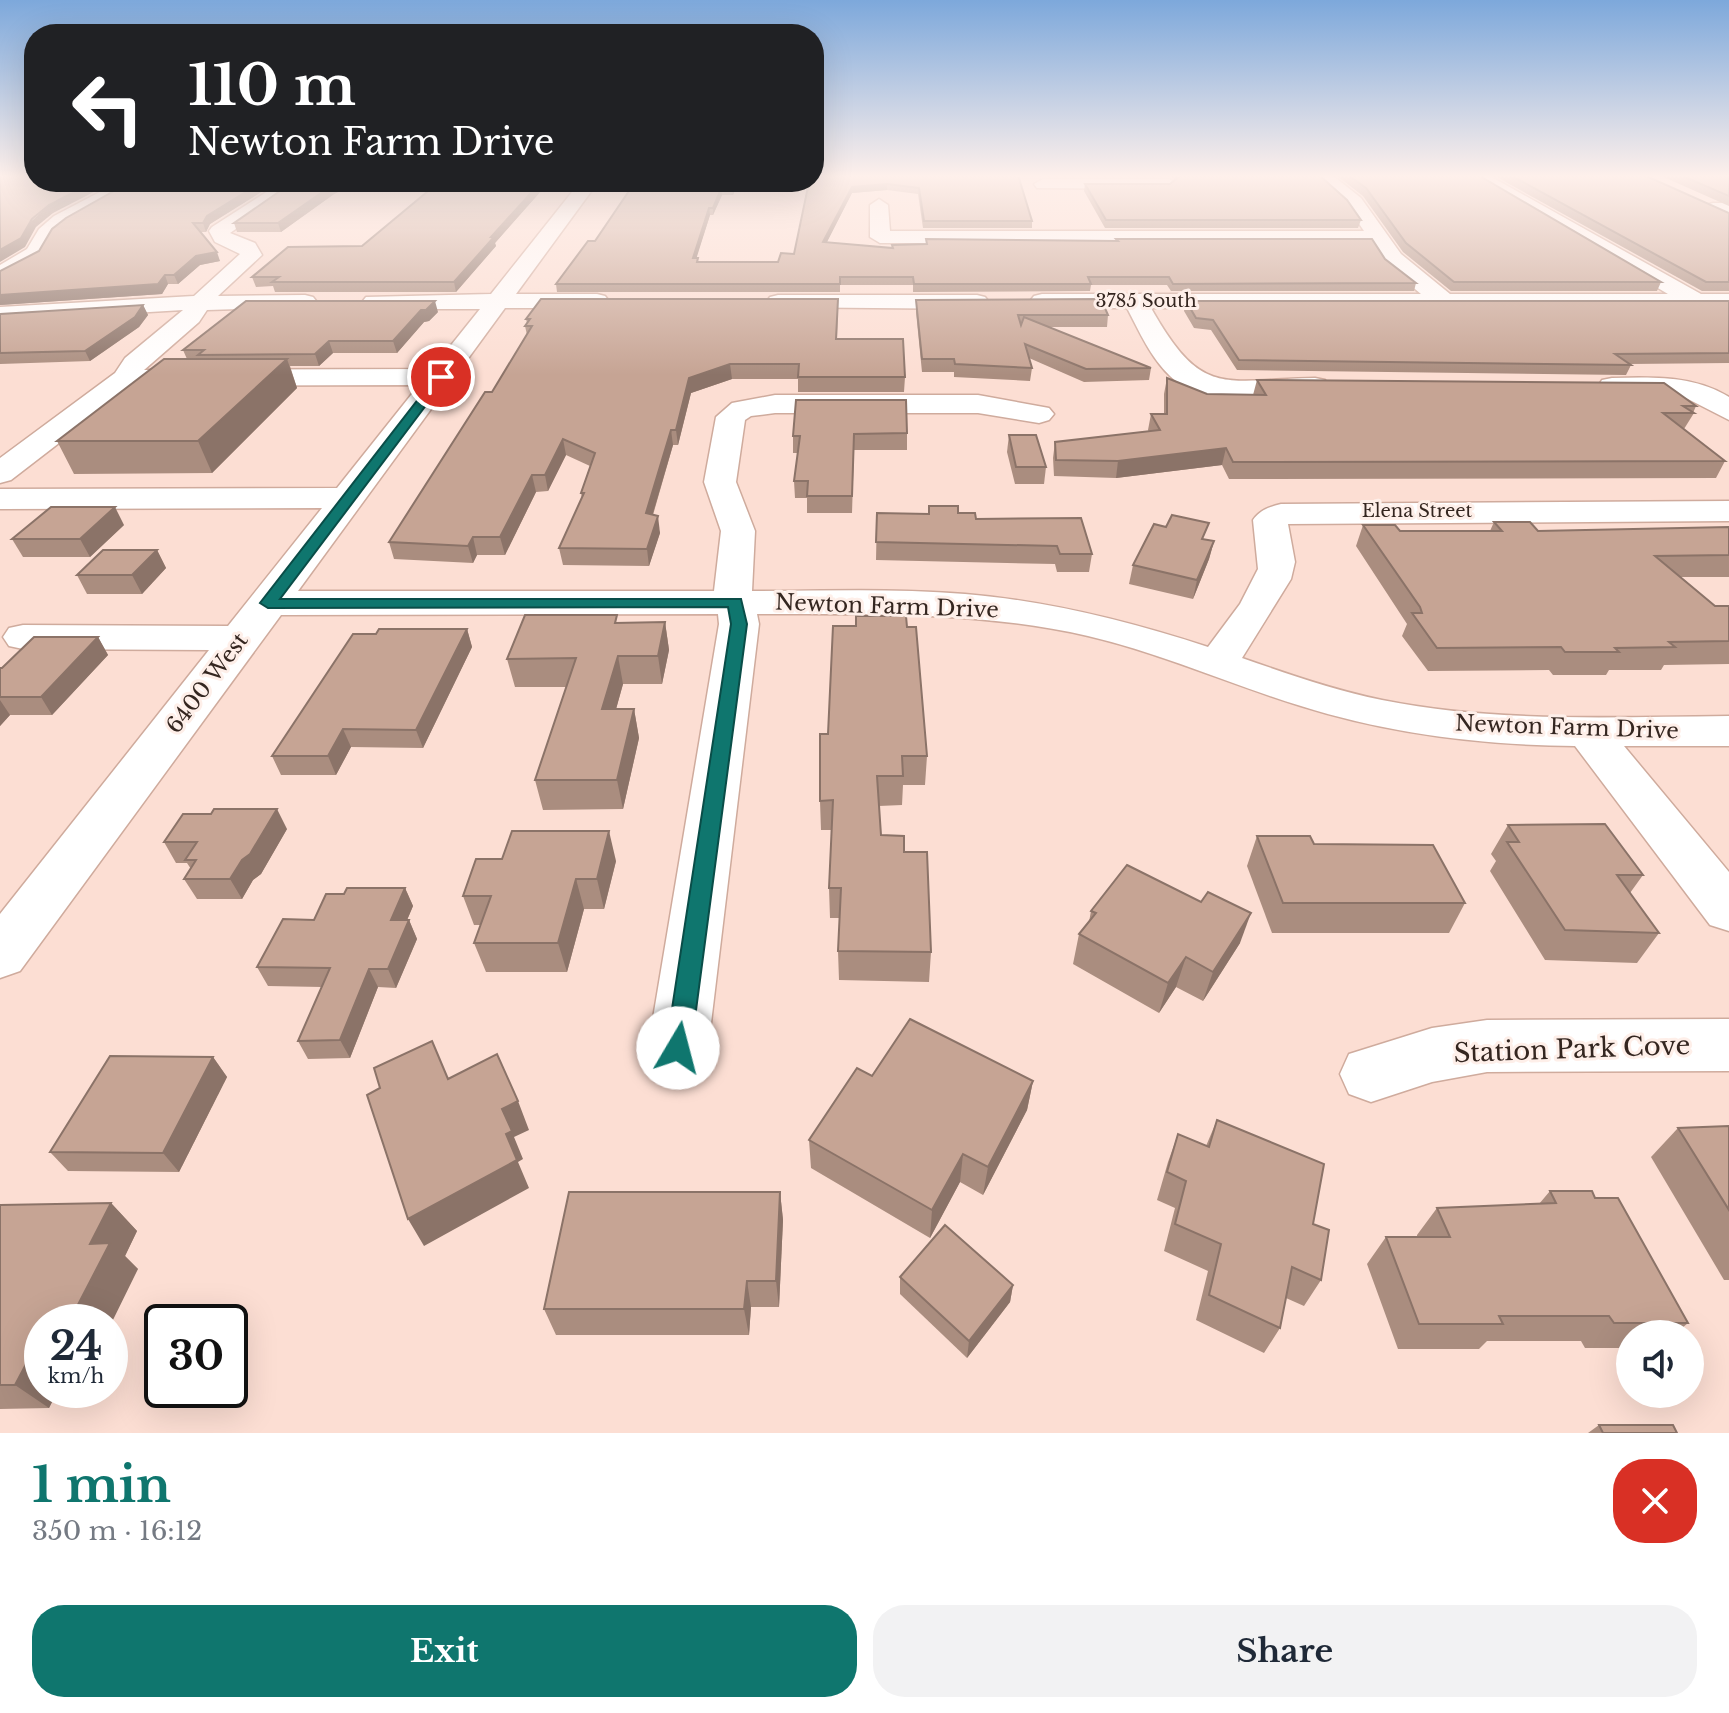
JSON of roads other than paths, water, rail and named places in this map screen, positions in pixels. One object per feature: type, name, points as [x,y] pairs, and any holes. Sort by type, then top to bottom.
[{"type":"street","points":[[0,275],[35,253],[41,242]]},
{"type":"street","points":[[0,473],[182,326],[210,290],[251,255],[248,247],[233,242]]},
{"type":"street","name":"6400 West","points":[[0,955],[544,242]]},
{"type":"street","points":[[1381,242],[1393,259],[1444,301]]},
{"type":"street","points":[[1593,242],[1697,301]]},
{"type":"street","points":[[0,314],[202,302],[624,301]]},
{"type":"street","points":[[1135,301],[1172,361],[1188,377],[1206,384],[1340,386]]},
{"type":"street","name":"3785 South","points":[[748,302],[1729,301]]},
{"type":"street","points":[[873,302],[874,330]]},
{"type":"street","points":[[130,371],[441,377]]},
{"type":"street","points":[[1593,386],[1679,388],[1701,393],[1729,411]]},
{"type":"street","points":[[678,1048],[739,624],[732,583],[738,531],[720,482],[729,421],[735,412],[752,406],[775,404],[978,404],[1039,414]]},
{"type":"street","points":[[0,499],[348,498]]},
{"type":"street","name":"Elena Street","points":[[1217,664],[1274,574],[1276,550],[1269,525],[1270,520],[1281,514],[1311,511],[1729,511]]},
{"type":"street","name":"Newton Farm Drive","points":[[268,603],[912,602],[1018,611],[1101,627],[1315,696],[1398,717],[1495,729],[1729,731]]},
{"type":"street","points":[[23,637],[242,638]]},
{"type":"street","points":[[1587,731],[1729,910]]},
{"type":"street","name":"Station Park Cove","points":[[1371,1074],[1432,1055],[1487,1046],[1729,1045]]}]
